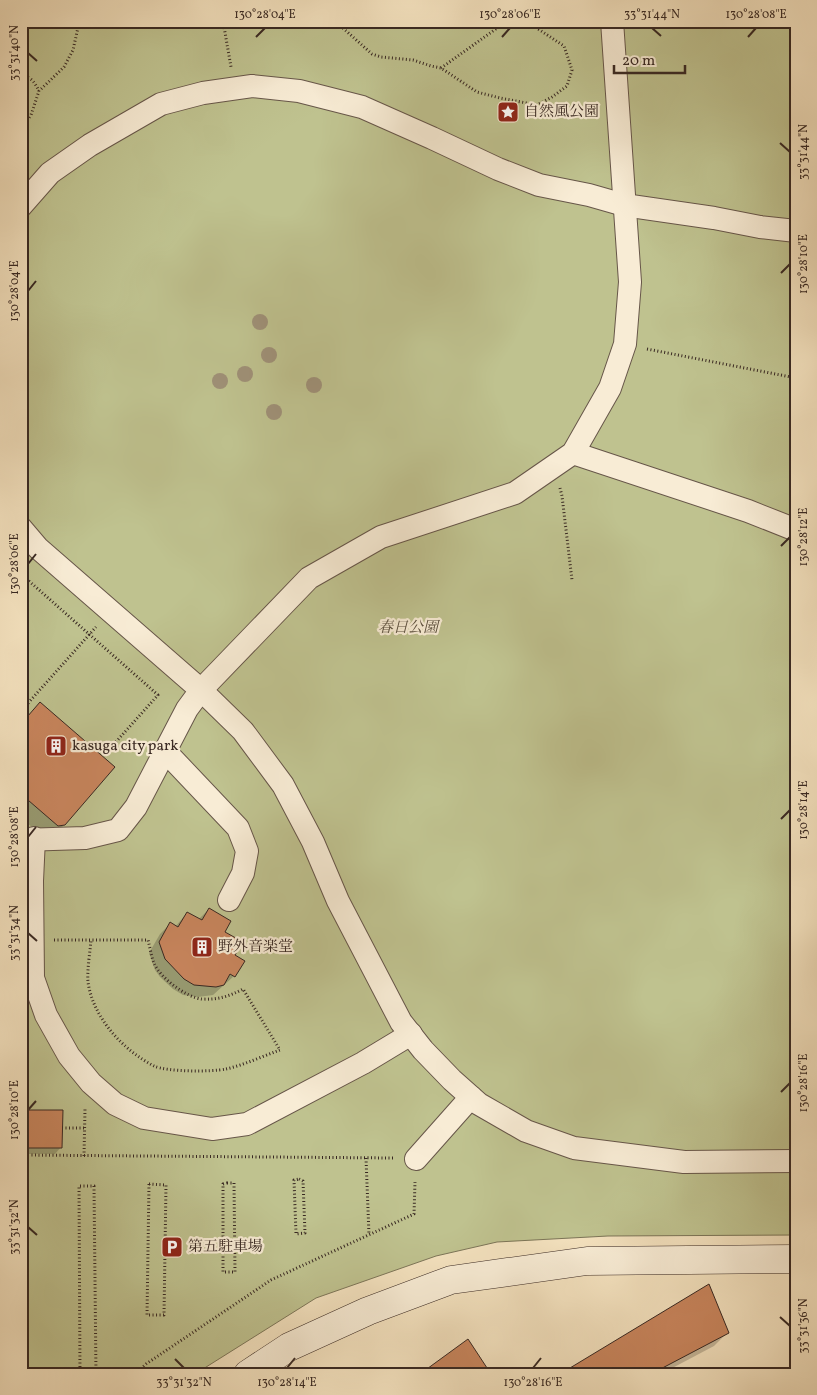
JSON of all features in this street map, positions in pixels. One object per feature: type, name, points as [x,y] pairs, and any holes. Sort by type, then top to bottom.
[{"type":"street","points":[[411,1034],[363,1063],[247,1124],[212,1129],[144,1118],[115,1104],[91,1083],[69,1056],[46,1015],[33,978],[32,881],[28,839],[85,838],[118,830],[136,807],[187,709],[202,690],[309,578],[381,537],[515,493],[573,453],[610,388],[624,344],[630,282],[612,21]]},
{"type":"street","points":[[21,206],[50,173],[90,145],[161,104],[203,93],[252,86],[299,91],[362,108],[498,169],[539,185],[589,195],[624,205],[796,231]]},
{"type":"street","points":[[573,453],[748,511],[796,530]]},
{"type":"street","points":[[21,528],[38,548],[202,690],[243,731],[282,785],[313,842],[338,901],[401,1022],[446,1074],[471,1097],[526,1130],[574,1148],[684,1162],[791,1157]]},
{"type":"street","points":[[166,752],[238,828],[247,851],[243,873],[230,900]]},
{"type":"street","points":[[416,1158],[471,1097]]},
{"type":"street","points":[[248,1374],[289,1347],[368,1311],[451,1280],[587,1261],[796,1260]]},
{"type":"path","points":[[21,128],[31,115],[39,91],[64,67],[73,50],[79,22],[90,21]]},
{"type":"path","points":[[223,21],[234,89]]},
{"type":"path","points":[[335,21],[372,54],[381,58],[414,60],[441,68],[477,92],[537,105],[567,86],[572,70],[564,46],[526,21]]},
{"type":"path","points":[[441,68],[506,21]]},
{"type":"path","points":[[21,76],[34,81],[39,91]]},
{"type":"path","points":[[624,344],[796,378]]},
{"type":"path","points":[[552,466],[562,496],[572,580]]},
{"type":"path","points":[[21,574],[158,695],[106,752]]},
{"type":"path","points":[[21,711],[110,611]]},
{"type":"path","points":[[33,940],[91,940],[148,940],[154,964],[168,982],[200,999],[224,997],[244,989],[280,1050],[226,1069],[187,1070],[156,1066],[126,1047],[106,1026],[95,1004],[88,982],[91,940]]},
{"type":"path","points":[[84,1156],[85,1076]]},
{"type":"path","points":[[62,1128],[85,1128]]},
{"type":"path","points":[[21,1155],[416,1158],[414,1214],[271,1280],[146,1364],[136,1374]]},
{"type":"path","points":[[366,1158],[369,1235]]},
{"type":"path","points":[[299,1179],[303,1181],[305,1233],[296,1234],[294,1180],[299,1179]]},
{"type":"path","points":[[227,1183],[234,1184],[235,1272],[224,1272],[223,1184],[227,1183]]},
{"type":"path","points":[[149,1184],[166,1184],[164,1315],[147,1315],[149,1184]]},
{"type":"path","points":[[80,1374],[79,1186],[94,1186],[96,1374]]},
{"type":"path","points":[[21,1190],[23,1190],[23,1374]]},
{"type":"green space","name":"春日公園","points":[[21,21],[796,21],[796,1235],[608,1236],[497,1242],[436,1256],[316,1298],[195,1374],[21,1374]]},
{"type":"building","name":"kasuga city park","points":[[40,702],[115,767],[65,825],[58,826],[21,794],[21,724]]},
{"type":"building","name":"野外音楽堂","points":[[209,908],[231,921],[225,932],[243,942],[235,955],[245,961],[235,977],[230,974],[224,985],[216,987],[194,985],[184,979],[165,959],[159,942],[170,922],[178,927],[187,912],[202,920]]},
{"type":"building","points":[[27,1110],[63,1110],[62,1148],[27,1148]]},
{"type":"building","points":[[709,1284],[729,1333],[651,1374],[560,1374]]},
{"type":"building","points":[[468,1339],[491,1374],[420,1374]]},
{"type":"place","name":"自然風公園","points":[[508,112]]},
{"type":"place","name":"kasuga city park","points":[[56,746]]},
{"type":"place","name":"野外音楽堂","points":[[202,947]]},
{"type":"place","name":"第五駐車場","points":[[172,1247]]}]
